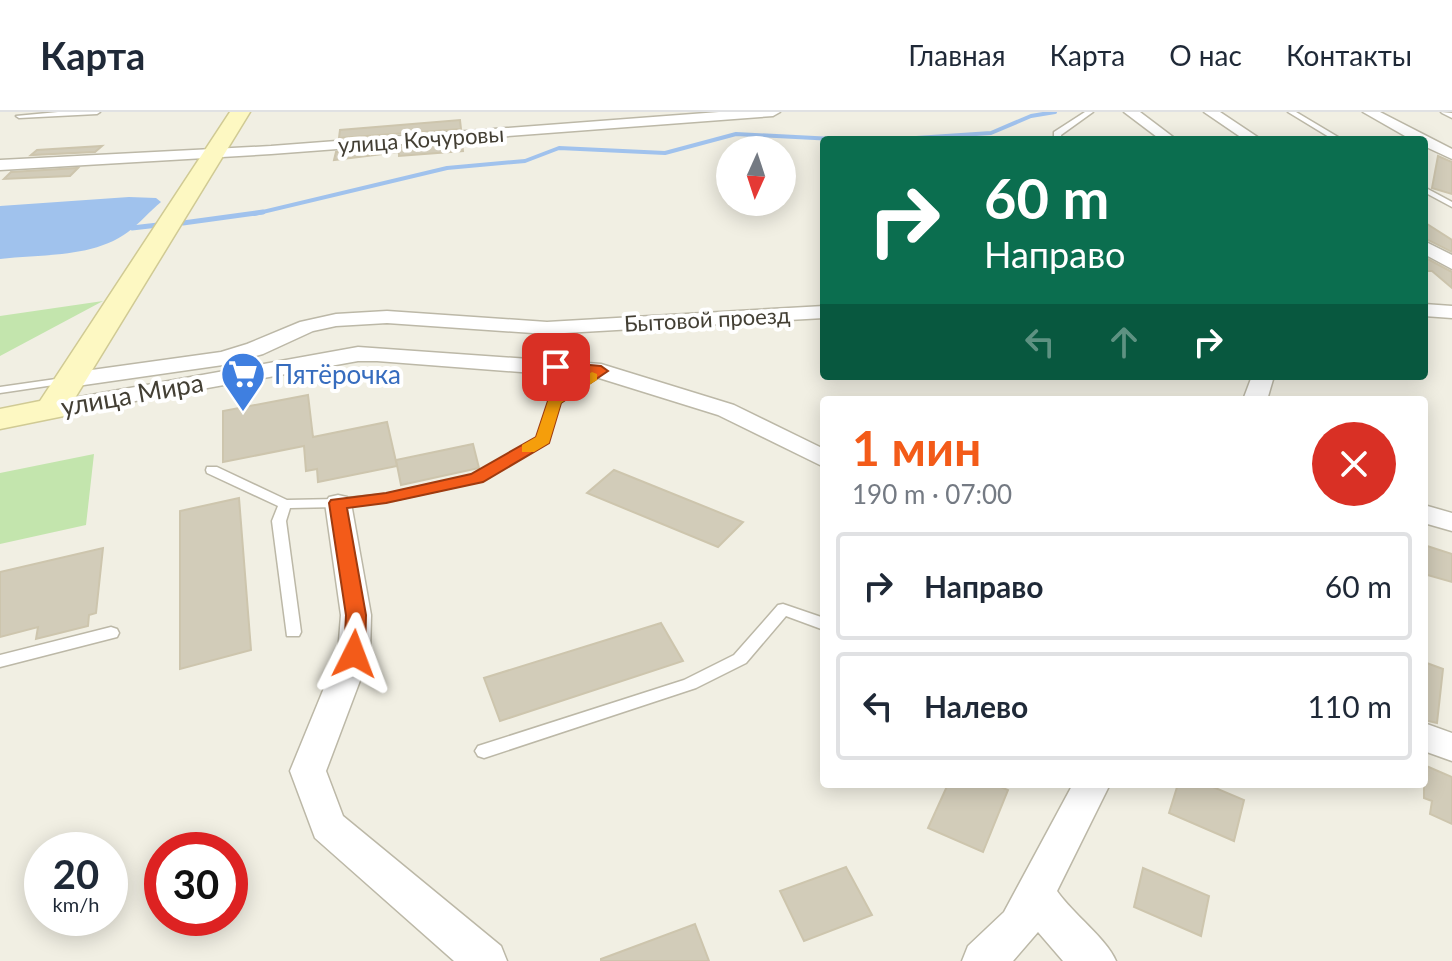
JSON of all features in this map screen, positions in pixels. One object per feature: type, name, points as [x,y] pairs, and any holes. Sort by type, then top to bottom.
[{"type":"street","points":[[52,409],[240,112]]},
{"type":"street","name":"улица Кочуровы","points":[[0,165],[214,153],[773,112]]},
{"type":"street","points":[[1131,112],[1164,136]]},
{"type":"street","points":[[1211,112],[1249,136]]},
{"type":"street","points":[[1370,112],[1416,136]]},
{"type":"street","points":[[1428,142],[1452,155]]},
{"type":"street","points":[[1428,248],[1452,263]]},
{"type":"street","points":[[1428,310],[1452,312]]},
{"type":"street","name":"Бытовой проезд","points":[[70,380],[223,358],[255,349],[307,326],[336,320],[387,317],[547,328],[820,312]]},
{"type":"street","name":"улица Мира","points":[[0,419],[358,354],[601,371],[726,410],[820,457]]},
{"type":"street","points":[[338,503],[356,615],[354,654],[308,771],[328,826],[486,961]]},
{"type":"street","points":[[1428,515],[1452,522]]},
{"type":"street","points":[[1428,738],[1452,747]]},
{"type":"street","points":[[983,961],[1019,926],[1090,788]]},
{"type":"street","points":[[1037,895],[1064,932],[1095,961]]},
{"type":"lane","points":[[19,116],[97,112]]},
{"type":"lane","points":[[1057,136],[1090,112]]},
{"type":"lane","points":[[1291,112],[1332,136]]},
{"type":"lane","points":[[1444,112],[1452,116]]},
{"type":"lane","points":[[1428,191],[1452,205]]},
{"type":"lane","points":[[212,470],[285,504],[386,498],[477,478],[543,440],[554,401],[601,371]]},
{"type":"lane","points":[[0,390],[70,380]]},
{"type":"lane","points":[[285,504],[279,521],[293,632]]},
{"type":"lane","points":[[484,751],[690,684],[718,672],[740,659],[783,609],[820,623]]},
{"type":"lane","points":[[0,661],[111,633]]},
{"type":"green space","points":[[103,301],[0,356],[0,316]]},
{"type":"green space","points":[[94,454],[86,525],[0,544],[0,473]]},
{"type":"water","points":[[156,198],[161,202],[132,228],[99,246],[83,251],[0,259],[0,206]]},
{"type":"building","points":[[460,120],[461,129],[339,138],[340,130]]},
{"type":"building","points":[[462,143],[463,151],[399,156],[399,152],[334,160],[336,152]]},
{"type":"building","points":[[102,146],[95,152],[31,155],[37,150]]},
{"type":"building","points":[[1438,156],[1452,162],[1452,194],[1432,188]]},
{"type":"building","points":[[78,168],[70,176],[4,179],[11,172]]},
{"type":"building","points":[[1428,225],[1452,240],[1452,252],[1428,240]]},
{"type":"building","points":[[1428,259],[1452,272],[1452,288],[1428,271]]},
{"type":"building","points":[[308,395],[313,437],[387,422],[397,466],[318,482],[317,469],[306,471],[304,446],[223,462],[223,411]]},
{"type":"building","points":[[473,444],[479,468],[401,485],[396,460]]},
{"type":"building","points":[[614,470],[743,522],[718,547],[587,493]]},
{"type":"building","points":[[239,498],[251,650],[180,669],[180,511]]},
{"type":"building","points":[[1428,546],[1452,554],[1452,582],[1428,575]]},
{"type":"building","points":[[103,548],[96,613],[89,615],[88,626],[36,639],[38,627],[0,637],[0,572]]},
{"type":"building","points":[[661,623],[683,661],[500,721],[484,678]]},
{"type":"building","points":[[1428,663],[1443,669],[1437,723],[1428,721]]},
{"type":"building","points":[[1428,767],[1452,777],[1452,824],[1430,814],[1432,801],[1424,798],[1424,788],[1428,788]]},
{"type":"building","points":[[946,788],[1008,790],[983,852],[928,828]]},
{"type":"building","points":[[1177,788],[1216,788],[1244,800],[1234,841],[1169,813]]},
{"type":"building","points":[[846,867],[872,915],[804,941],[780,891]]},
{"type":"building","points":[[1143,868],[1209,896],[1201,936],[1134,907]]},
{"type":"building","points":[[695,924],[709,961],[601,961],[601,959]]},
{"type":"waterway","points":[[946,136],[991,133],[1031,116],[1055,112]]},
{"type":"waterway","points":[[262,212],[447,168],[525,161],[559,148],[665,153],[736,134],[820,138]]},
{"type":"waterway","points":[[183,223],[262,212]]},
{"type":"waterway","points":[[254,214],[262,212]]},
{"type":"waterway","points":[[132,228],[158,225]]},
{"type":"slow traffic","points":[[528,449],[543,440],[554,401],[592,377]]},
{"type":"place","name":"Пятёрочка","points":[[243,413]]},
{"type":"route","points":[[354,654],[356,615],[338,503],[386,498],[477,478],[543,440],[554,401],[601,371],[556,367]]}]
